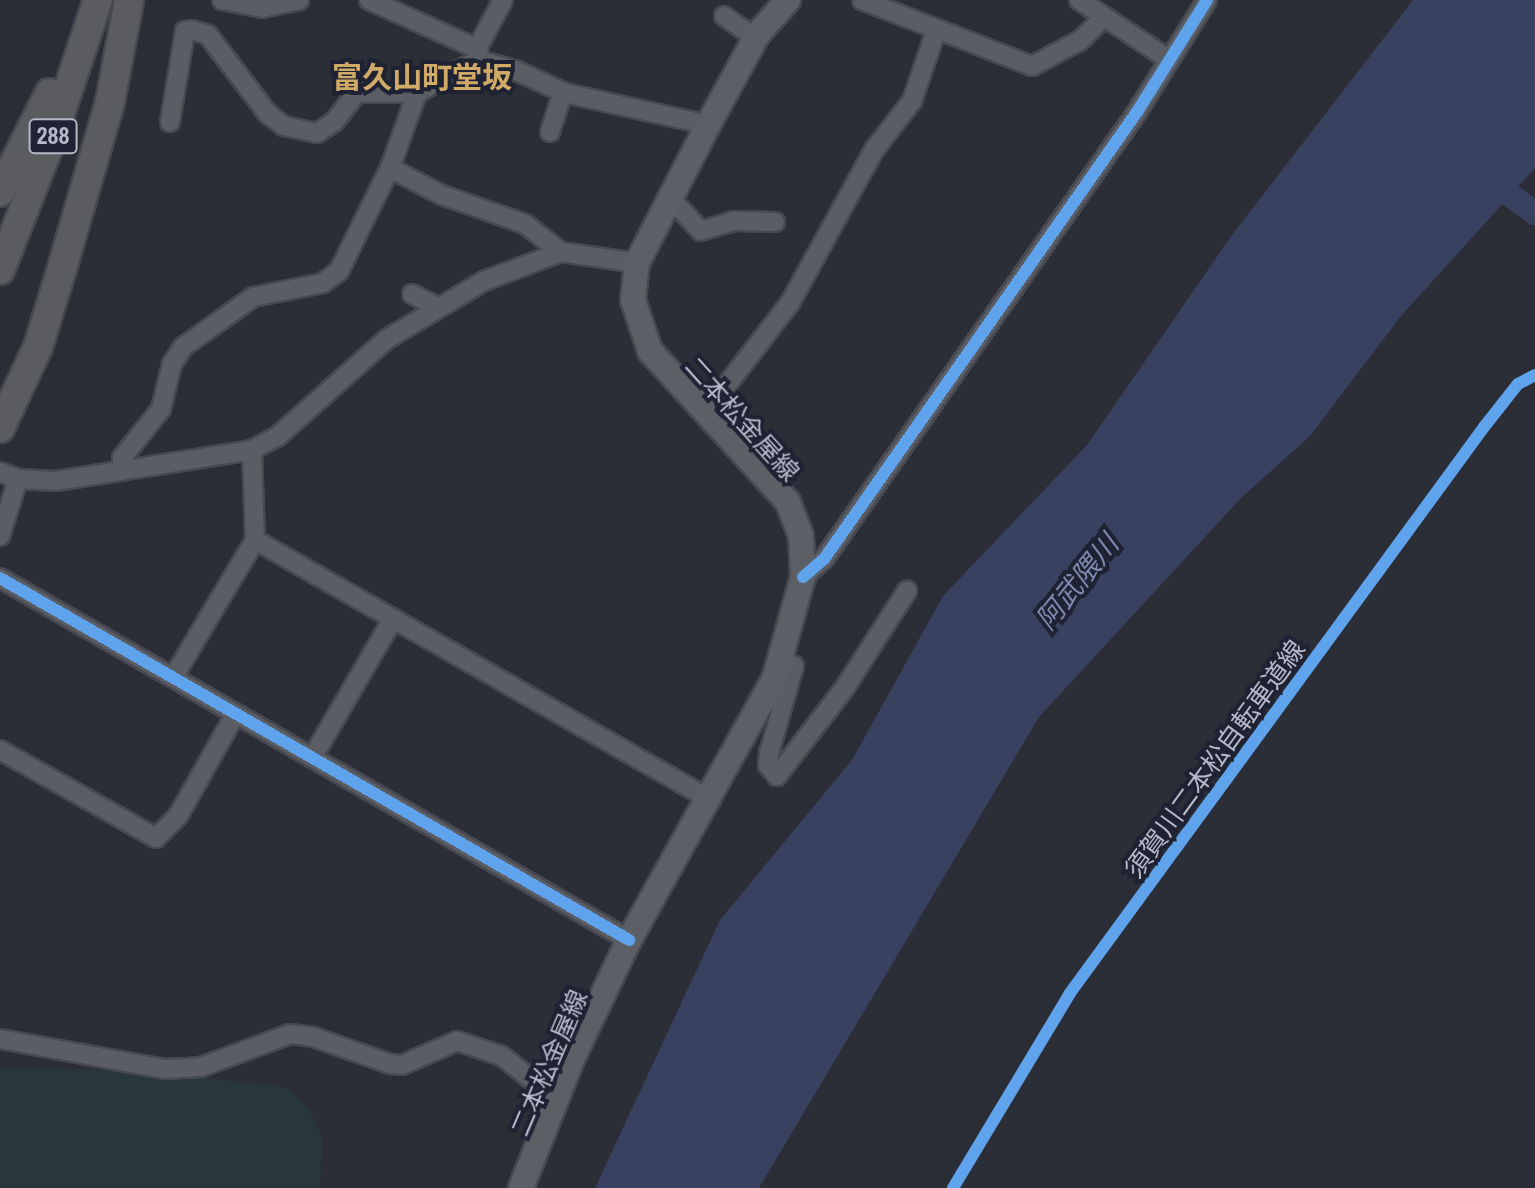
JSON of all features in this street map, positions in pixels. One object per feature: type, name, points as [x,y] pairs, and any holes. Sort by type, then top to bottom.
[{"type":"highway","points":[[0,192],[41,117],[84,0]]},
{"type":"highway","name":"288","points":[[0,270],[52,138],[98,0]]},
{"type":"highway","points":[[0,428],[38,347],[67,252],[110,102],[129,0]]},
{"type":"main road","name":"二本松金屋線","points":[[521,1188],[556,1099],[629,940],[711,800],[782,661],[803,577],[801,536],[788,502],[643,339],[633,300],[637,263],[708,125],[777,11]]},
{"type":"street","points":[[222,0],[262,8],[299,0]]},
{"type":"street","points":[[369,0],[478,55],[563,92],[708,125]]},
{"type":"street","points":[[170,122],[185,31],[208,35],[268,114],[284,126],[317,133],[327,129],[357,93],[417,93],[478,55],[503,0]]},
{"type":"street","points":[[862,0],[1032,66],[1081,40],[1104,17]]},
{"type":"street","points":[[1079,0],[1168,59]]},
{"type":"street","points":[[803,577],[824,559],[1137,112],[1207,0]]},
{"type":"street","points":[[724,16],[777,11]]},
{"type":"street","points":[[706,412],[790,303],[874,150],[912,101],[936,31]]},
{"type":"street","points":[[550,132],[563,92]]},
{"type":"street","points":[[122,471],[122,458],[161,409],[172,364],[183,347],[253,297],[334,277],[390,168],[417,93]]},
{"type":"street","points":[[390,168],[442,195],[525,224],[561,252],[637,263]]},
{"type":"street","points":[[670,198],[701,231],[733,221],[775,222]]},
{"type":"street","points":[[0,472],[18,479],[56,481],[252,450],[278,436],[387,339],[436,306],[561,252]]},
{"type":"street","points":[[412,294],[436,306]]},
{"type":"street","points":[[174,676],[255,540],[252,450]]},
{"type":"street","points":[[0,536],[18,479]]},
{"type":"street","points":[[255,540],[711,800]]},
{"type":"street","points":[[0,578],[629,940]]},
{"type":"street","points":[[782,661],[794,666],[769,753],[768,765],[777,776],[844,689],[907,591]]},
{"type":"street","points":[[312,758],[393,619]]},
{"type":"street","points":[[0,750],[156,838],[178,816],[235,715]]},
{"type":"street","points":[[0,1039],[165,1069],[212,1064],[290,1034],[313,1037],[390,1064],[402,1065],[457,1041],[502,1056],[556,1099]]},
{"type":"shaded area","points":[[0,1069],[137,1070],[287,1088],[309,1109],[322,1137],[320,1188],[0,1188]]},
{"type":"water","name":"阿武隈川","points":[[1413,0],[1535,0],[1535,168],[1401,316],[1310,436],[1241,498],[1039,717],[759,1188],[595,1188],[720,920],[852,760],[943,596],[1087,445],[1232,235]]},
{"type":"waterway","points":[[1485,177],[1535,213]]},
{"type":"cycle path","points":[[803,577],[824,559],[1137,112],[1207,0]]},
{"type":"cycle path","name":"須賀川二本松自転車道線","points":[[953,1188],[1070,993],[1484,427],[1518,384],[1535,375]]},
{"type":"cycle path","points":[[0,578],[629,940]]},
{"type":"district","name":"富久山町堂坂","points":[[422,77]]}]
